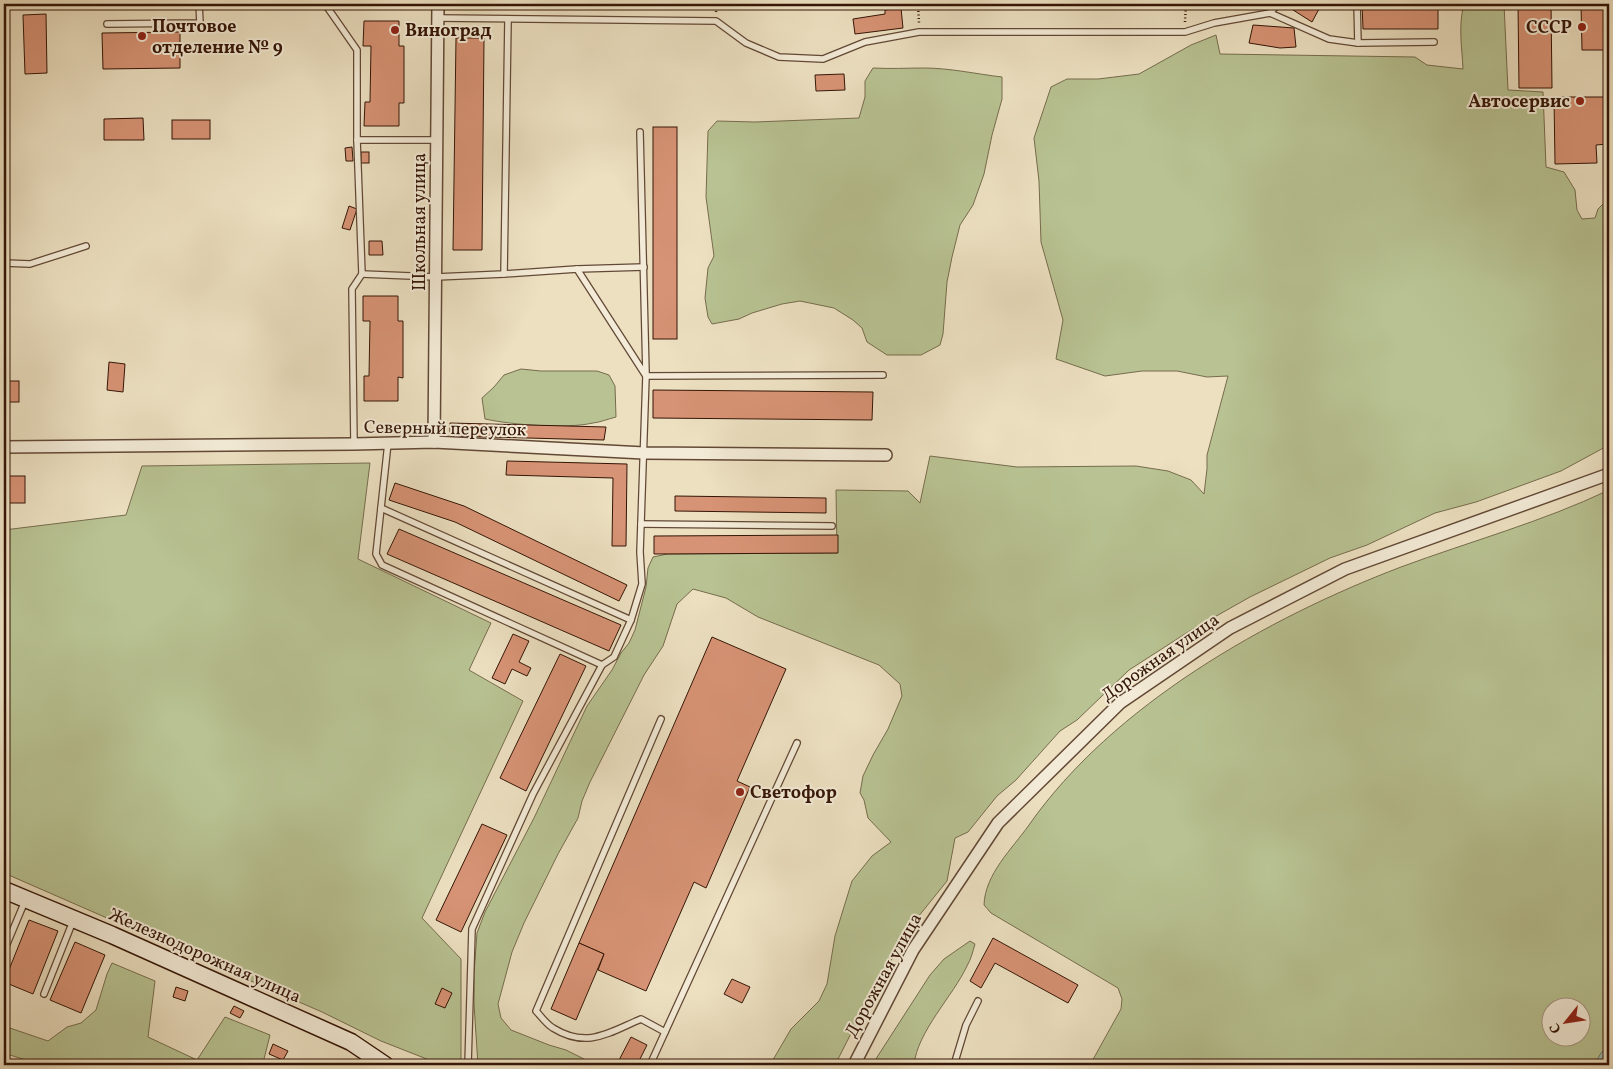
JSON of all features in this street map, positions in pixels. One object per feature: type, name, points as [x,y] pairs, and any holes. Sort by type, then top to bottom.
[{"type":"main road","name":"Железнодорожная улица","points":[[4,890],[74,919],[351,1042],[385,1065]]},
{"type":"street","name":"Школьная улица","points":[[434,442],[438,4]]},
{"type":"street","name":"Северный переулок","points":[[4,447],[434,442],[644,453],[886,455]]},
{"type":"street","name":"Дорожная улица","points":[[854,1065],[913,950],[998,823],[1120,704],[1230,628],[1345,569],[1609,474]]},
{"type":"lane","points":[[107,24],[200,23],[200,4]]},
{"type":"lane","points":[[325,4],[357,50],[357,140],[362,274],[352,289],[354,444]]},
{"type":"lane","points":[[1270,13],[1278,4]]},
{"type":"lane","points":[[1357,4],[1358,43]]},
{"type":"lane","points":[[438,18],[716,22],[746,43],[779,57],[823,58],[865,42],[919,32],[1185,32],[1214,23],[1270,13],[1329,39],[1358,43],[1434,42]]},
{"type":"lane","points":[[504,274],[508,20]]},
{"type":"lane","points":[[468,1065],[472,929],[533,794],[602,665],[614,657],[631,620],[642,584],[640,552],[646,376],[640,132]]},
{"type":"lane","points":[[357,140],[437,140]]},
{"type":"lane","points":[[4,263],[30,264],[86,246]]},
{"type":"lane","points":[[362,274],[436,277],[644,267]]},
{"type":"lane","points":[[577,269],[646,376]]},
{"type":"lane","points":[[646,376],[883,375]]},
{"type":"lane","points":[[388,443],[376,554],[382,565],[602,665]]},
{"type":"lane","points":[[381,508],[631,620]]},
{"type":"lane","points":[[641,524],[832,526]]},
{"type":"lane","points":[[661,719],[536,1011],[551,1027],[576,1038],[596,1039],[641,1020],[665,1032]]},
{"type":"lane","points":[[650,1065],[797,743]]},
{"type":"lane","points":[[4,951],[25,899]]},
{"type":"lane","points":[[44,994],[74,919]]},
{"type":"lane","points":[[954,1065],[966,1025],[978,1001]]},
{"type":"path","points":[[918,4],[919,32]]},
{"type":"path","points":[[1185,32],[1186,4]]},
{"type":"green space","points":[[1464,4],[1504,4],[1508,90],[1543,92],[1546,167],[1564,172],[1575,190],[1577,210],[1582,219],[1595,218],[1598,209],[1609,198],[1609,445],[1561,471],[1476,502],[1435,513],[1367,545],[1330,558],[1250,597],[1188,632],[1129,670],[1077,720],[1060,731],[1016,780],[997,796],[968,832],[955,838],[947,881],[918,917],[897,948],[835,1065],[770,1065],[791,1029],[819,1001],[827,984],[835,936],[852,881],[872,856],[891,842],[868,818],[864,800],[860,793],[863,776],[888,729],[902,696],[900,684],[879,665],[758,617],[726,598],[693,589],[677,604],[663,646],[644,675],[590,782],[582,801],[578,818],[524,923],[512,952],[498,1004],[501,1018],[511,1030],[566,1050],[596,1065],[478,1065],[474,1004],[477,933],[485,912],[534,818],[587,706],[629,643],[635,630],[646,587],[648,568],[653,557],[667,554],[837,553],[836,490],[908,491],[920,503],[930,456],[1017,467],[1136,466],[1168,471],[1191,480],[1204,494],[1207,455],[1228,376],[1207,377],[1177,371],[1142,371],[1105,376],[1056,359],[1063,320],[1041,242],[1039,181],[1034,138],[1051,87],[1067,79],[1098,79],[1139,74],[1191,45],[1216,35],[1220,54],[1415,57],[1427,65],[1463,69],[1461,28]]},
{"type":"green space","points":[[873,68],[934,68],[1002,77],[1002,99],[984,174],[973,205],[960,225],[952,257],[947,282],[943,334],[940,345],[921,355],[887,355],[867,342],[862,328],[853,320],[834,308],[800,301],[782,304],[739,319],[712,324],[708,317],[705,298],[708,268],[714,256],[706,197],[708,131],[717,121],[755,122],[859,118],[865,97],[865,81]]},
{"type":"green space","points":[[521,369],[597,371],[609,375],[615,386],[616,417],[596,423],[569,426],[510,423],[485,419],[482,398],[504,375]]},
{"type":"green space","points":[[370,463],[358,559],[491,623],[469,670],[523,701],[422,918],[461,959],[461,1065],[442,1065],[381,1041],[322,1012],[4,873],[4,530],[126,515],[142,466]]},
{"type":"green space","points":[[1609,490],[1609,1065],[1090,1065],[1121,1009],[1122,999],[1118,988],[991,913],[984,905],[989,883],[1000,862],[1064,782],[1104,741],[1148,704],[1196,670],[1247,639],[1298,612],[1401,567],[1558,512]]},
{"type":"green space","points":[[970,941],[975,944],[970,961],[961,978],[928,1027],[914,1065],[872,1065],[930,975],[944,959]]},
{"type":"green space","points":[[112,963],[155,981],[148,1037],[197,1060],[225,1017],[270,1035],[264,1059],[270,1065],[41,1065],[4,1053],[4,1026],[48,1041],[67,1027],[81,1023],[96,1010]]},
{"type":"water","points":[[1609,1045],[1609,1065],[1594,1065],[1601,1053]]},
{"type":"building","points":[[331,4],[388,4],[388,5],[331,6]]},
{"type":"building","points":[[949,4],[1163,4],[1163,7],[949,6]]},
{"type":"building","points":[[1291,4],[1314,4],[1319,9],[1312,22],[1290,8]]},
{"type":"building","points":[[1362,4],[1438,4],[1438,29],[1363,29]]},
{"type":"building","points":[[1518,4],[1551,4],[1552,88],[1519,88]]},
{"type":"building","points":[[1581,4],[1609,4],[1609,50],[1582,50]]},
{"type":"building","points":[[901,8],[903,28],[855,34],[853,19],[885,14],[885,10]]},
{"type":"building","points":[[46,14],[47,73],[25,74],[23,15]]},
{"type":"building","points":[[364,21],[399,21],[399,46],[404,46],[404,103],[399,103],[399,126],[364,126],[365,102],[370,102],[371,46],[363,46]]},
{"type":"building","points":[[1253,25],[1294,28],[1296,47],[1280,48],[1249,43]]},
{"type":"building","points":[[180,32],[180,68],[103,69],[102,33]]},
{"type":"building","points":[[456,38],[484,38],[482,250],[453,250]]},
{"type":"building","points":[[844,74],[845,90],[816,91],[815,75]]},
{"type":"building","points":[[1554,97],[1607,97],[1608,144],[1596,145],[1597,163],[1555,164]]},
{"type":"building","points":[[143,118],[144,140],[104,140],[104,119]]},
{"type":"building","points":[[172,120],[210,120],[210,139],[172,139]]},
{"type":"building","points":[[653,127],[677,127],[677,339],[653,339]]},
{"type":"building","points":[[352,147],[353,161],[346,161],[345,148]]},
{"type":"building","points":[[361,152],[369,152],[369,163],[361,163]]},
{"type":"building","points":[[349,206],[357,209],[350,230],[342,228]]},
{"type":"building","points":[[369,241],[382,241],[383,255],[369,255]]},
{"type":"building","points":[[363,296],[398,296],[398,321],[403,321],[403,378],[398,377],[398,401],[364,401],[364,376],[369,376],[370,321],[363,321]]},
{"type":"building","points":[[109,362],[125,364],[123,392],[107,390]]},
{"type":"building","points":[[4,381],[19,381],[19,402],[4,402]]},
{"type":"building","points":[[653,390],[873,392],[872,420],[653,418]]},
{"type":"building","points":[[450,423],[606,427],[604,440],[450,436]]},
{"type":"building","points":[[507,461],[627,464],[626,546],[612,546],[613,478],[506,475]]},
{"type":"building","points":[[4,476],[25,476],[25,503],[4,503]]},
{"type":"building","points":[[395,483],[464,506],[627,585],[619,601],[455,522],[389,500]]},
{"type":"building","points":[[675,496],[826,498],[826,513],[675,511]]},
{"type":"building","points":[[399,529],[621,625],[609,651],[387,554]]},
{"type":"building","points":[[838,535],[838,553],[654,554],[654,536]]},
{"type":"building","points":[[513,634],[529,641],[519,662],[531,668],[527,676],[512,669],[505,684],[492,678]]},
{"type":"building","points":[[712,637],[786,669],[737,781],[750,787],[706,888],[694,882],[646,991],[598,970],[604,954],[579,943]]},
{"type":"building","points":[[560,654],[586,666],[526,791],[500,778]]},
{"type":"building","points":[[482,824],[507,835],[461,932],[436,920]]},
{"type":"building","points":[[29,920],[58,931],[33,994],[4,982]]},
{"type":"building","points":[[993,938],[1078,985],[1068,1003],[995,963],[981,988],[970,981]]},
{"type":"building","points":[[75,942],[105,955],[81,1013],[50,1000]]},
{"type":"building","points":[[579,943],[604,954],[576,1020],[551,1009]]},
{"type":"building","points":[[732,979],[750,987],[742,1003],[724,994]]},
{"type":"building","points":[[176,987],[188,991],[185,1001],[173,997]]},
{"type":"building","points":[[442,988],[452,993],[445,1008],[435,1004]]},
{"type":"building","points":[[234,1006],[244,1011],[240,1018],[230,1013]]},
{"type":"building","points":[[631,1037],[647,1045],[637,1065],[617,1064]]},
{"type":"building","points":[[273,1044],[288,1051],[283,1060],[269,1054]]},
{"type":"place","name":"СССР","points":[[1582,27]]},
{"type":"place","name":"Виноград","points":[[395,30]]},
{"type":"place","name":"Почтовое отделение № 9","points":[[142,36]]},
{"type":"place","name":"Автосервис","points":[[1580,101]]},
{"type":"place","name":"Светофор","points":[[740,792]]}]
